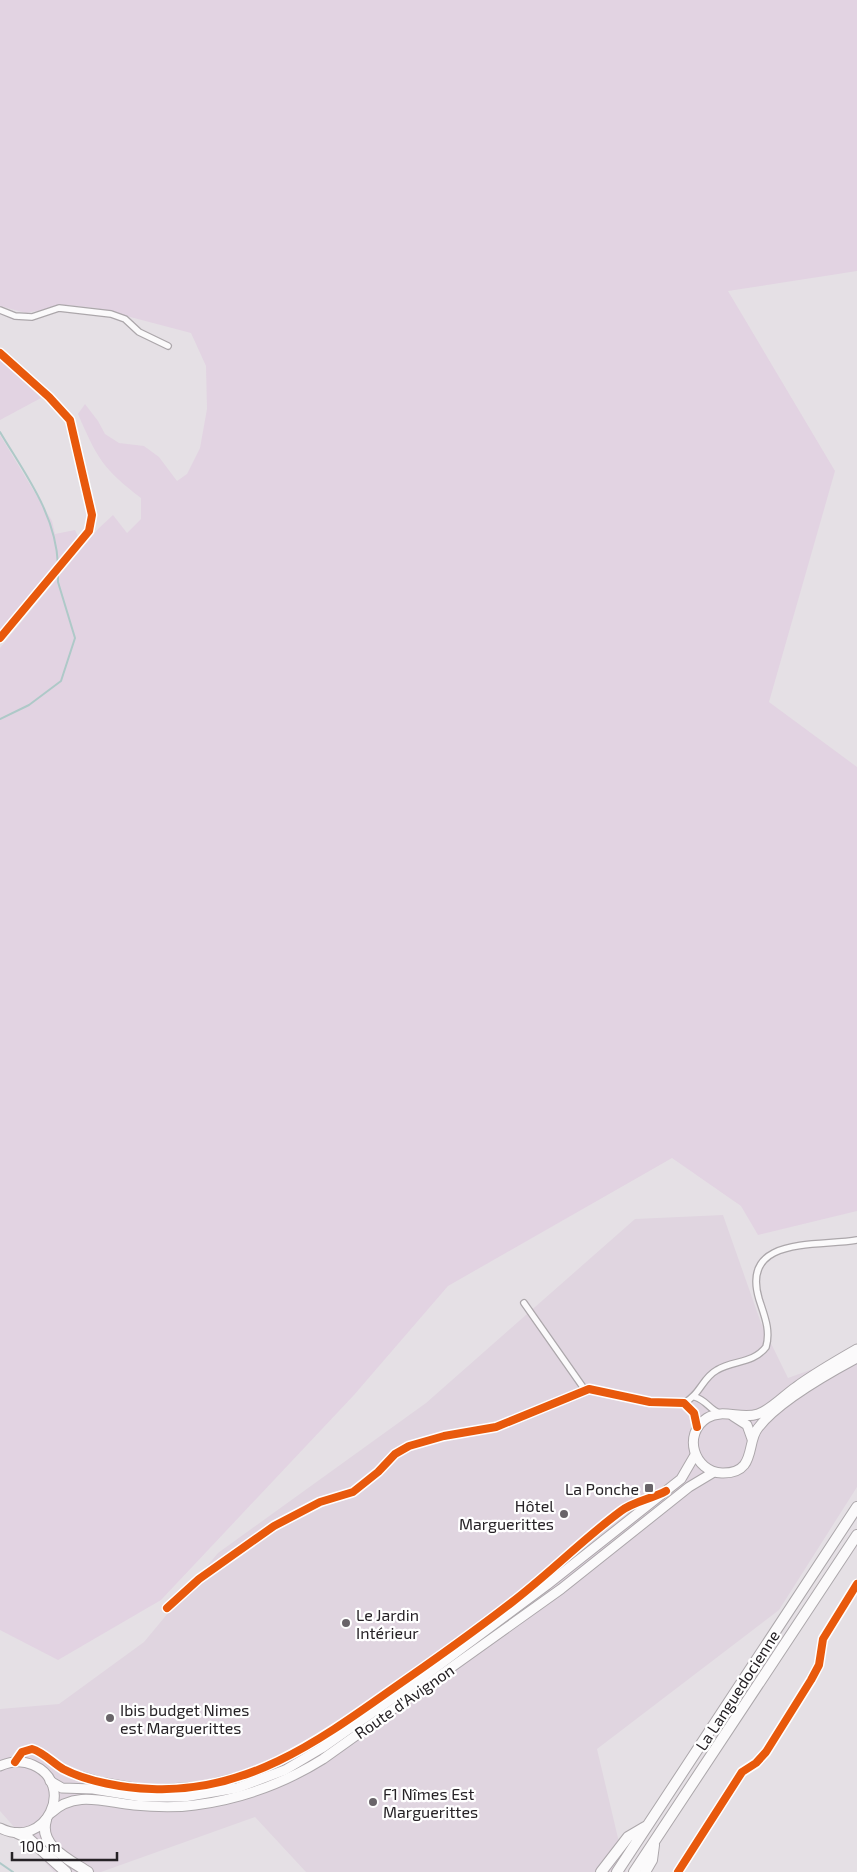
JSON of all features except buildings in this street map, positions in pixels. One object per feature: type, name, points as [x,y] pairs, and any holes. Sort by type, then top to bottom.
[{"type":"highway","name":"La Languedocienne","points":[[617,1872],[857,1507]]},
{"type":"highway","name":"La Languedocienne","points":[[634,1872],[857,1535]]},
{"type":"highway","points":[[48,1816],[44,1832],[48,1843],[88,1872]]},
{"type":"highway","points":[[602,1872],[628,1838],[648,1825]]},
{"type":"highway","points":[[17,1833],[28,1838],[66,1872]]},
{"type":"highway","points":[[645,1872],[652,1860],[655,1841]]},
{"type":"main road","points":[[857,1349],[815,1374],[762,1412],[749,1416],[725,1414],[708,1418],[697,1427],[693,1441],[695,1455],[700,1462],[714,1472],[733,1471],[742,1466],[748,1459],[752,1440],[759,1426],[824,1377],[857,1358]]},
{"type":"main road","points":[[725,1414],[741,1420],[747,1425],[752,1440]]},
{"type":"main road","name":"Route d'Avignon","points":[[50,1781],[66,1788],[142,1797],[184,1797],[237,1788],[285,1770],[322,1748],[430,1672],[547,1585],[681,1478],[695,1455]]},
{"type":"main road","name":"Route d'Avignon","points":[[17,1833],[36,1829],[64,1802],[82,1799],[154,1807],[214,1802],[258,1791],[302,1772],[323,1760],[561,1589],[689,1487],[714,1472]]},
{"type":"main road","points":[[5,1764],[26,1762],[36,1766],[50,1781],[54,1797],[48,1816]]},
{"type":"main road","points":[[0,1828],[17,1833]]},
{"type":"street","points":[[0,310],[16,316],[32,317],[59,308],[110,314],[125,319],[139,332],[168,346]]},
{"type":"street","points":[[0,353],[49,397],[70,420],[92,515],[89,531],[0,638]]},
{"type":"street","points":[[167,1608],[199,1579],[279,1523],[320,1502],[349,1495],[378,1472],[395,1454],[409,1446],[444,1436],[496,1427],[585,1390],[597,1390],[650,1402],[684,1403],[695,1397],[711,1373],[720,1368],[752,1359],[766,1347],[767,1325],[755,1281],[760,1266],[767,1257],[785,1247],[857,1240]]},
{"type":"street","points":[[524,1303],[585,1390]]},
{"type":"street","points":[[695,1397],[706,1401],[714,1410],[725,1414]]},
{"type":"street","points":[[684,1403],[694,1413],[697,1427]]},
{"type":"street","points":[[5,1764],[24,1751],[35,1750],[60,1767],[75,1774],[112,1783],[150,1789],[210,1783],[267,1767],[286,1759],[323,1737],[464,1638],[512,1603],[622,1511],[666,1491]]},
{"type":"street","points":[[678,1872],[742,1772],[756,1763],[766,1752],[811,1680],[820,1665],[823,1639],[857,1584]]},
{"type":"shaded area","points":[[0,0],[857,0],[857,271],[728,291],[835,471],[769,702],[857,767],[857,1211],[758,1235],[741,1206],[672,1158],[448,1286],[354,1395],[161,1600],[58,1660],[0,1630],[0,648],[98,529],[113,515],[127,533],[141,519],[141,498],[109,470],[102,462],[91,442],[78,414],[85,404],[105,434],[119,443],[144,446],[159,457],[177,481],[187,474],[200,448],[207,409],[206,366],[191,333],[96,308],[68,305],[26,313],[0,306]]},
{"type":"shaded area","points":[[0,360],[41,398],[0,420]]},
{"type":"shaded area","points":[[0,435],[52,521],[55,534],[75,530],[79,539],[0,632]]},
{"type":"shaded area","points":[[723,1215],[761,1323],[788,1378],[857,1353],[857,1487],[779,1610],[597,1749],[626,1872],[306,1872],[255,1817],[101,1872],[54,1872],[0,1811],[0,1709],[59,1704],[144,1642],[218,1553],[426,1403],[635,1219]]},
{"type":"waterway","points":[[0,432],[38,495],[52,529],[58,565]]},
{"type":"waterway","points":[[0,719],[29,705],[61,681],[75,638],[58,582],[58,573]]},
{"type":"waterway","points":[[0,1863],[13,1872]]},
{"type":"cycle path","points":[[0,353],[49,397],[70,420],[92,515],[89,531],[0,638]]},
{"type":"cycle path","points":[[167,1608],[199,1579],[274,1526],[320,1502],[353,1492],[378,1472],[395,1454],[409,1446],[444,1436],[496,1427],[589,1389],[650,1402],[684,1403],[694,1413],[697,1427]]},
{"type":"cycle path","points":[[15,1762],[22,1752],[32,1749],[73,1774],[118,1786],[152,1789],[186,1788],[218,1783],[249,1774],[306,1746],[361,1711],[511,1603],[621,1511],[666,1491]]},
{"type":"cycle path","points":[[678,1872],[742,1772],[756,1763],[766,1752],[811,1680],[819,1665],[823,1639],[857,1584]]},
{"type":"place","name":"La Ponche","points":[[649,1488]]},
{"type":"place","name":"Hôtel Marguerittes","points":[[564,1514]]},
{"type":"place","name":"Le Jardin Intérieur","points":[[346,1623]]},
{"type":"place","name":"Ibis budget Nimes est Marguerittes","points":[[110,1718]]},
{"type":"place","name":"F1 Nîmes Est Marguerittes","points":[[373,1802]]}]
